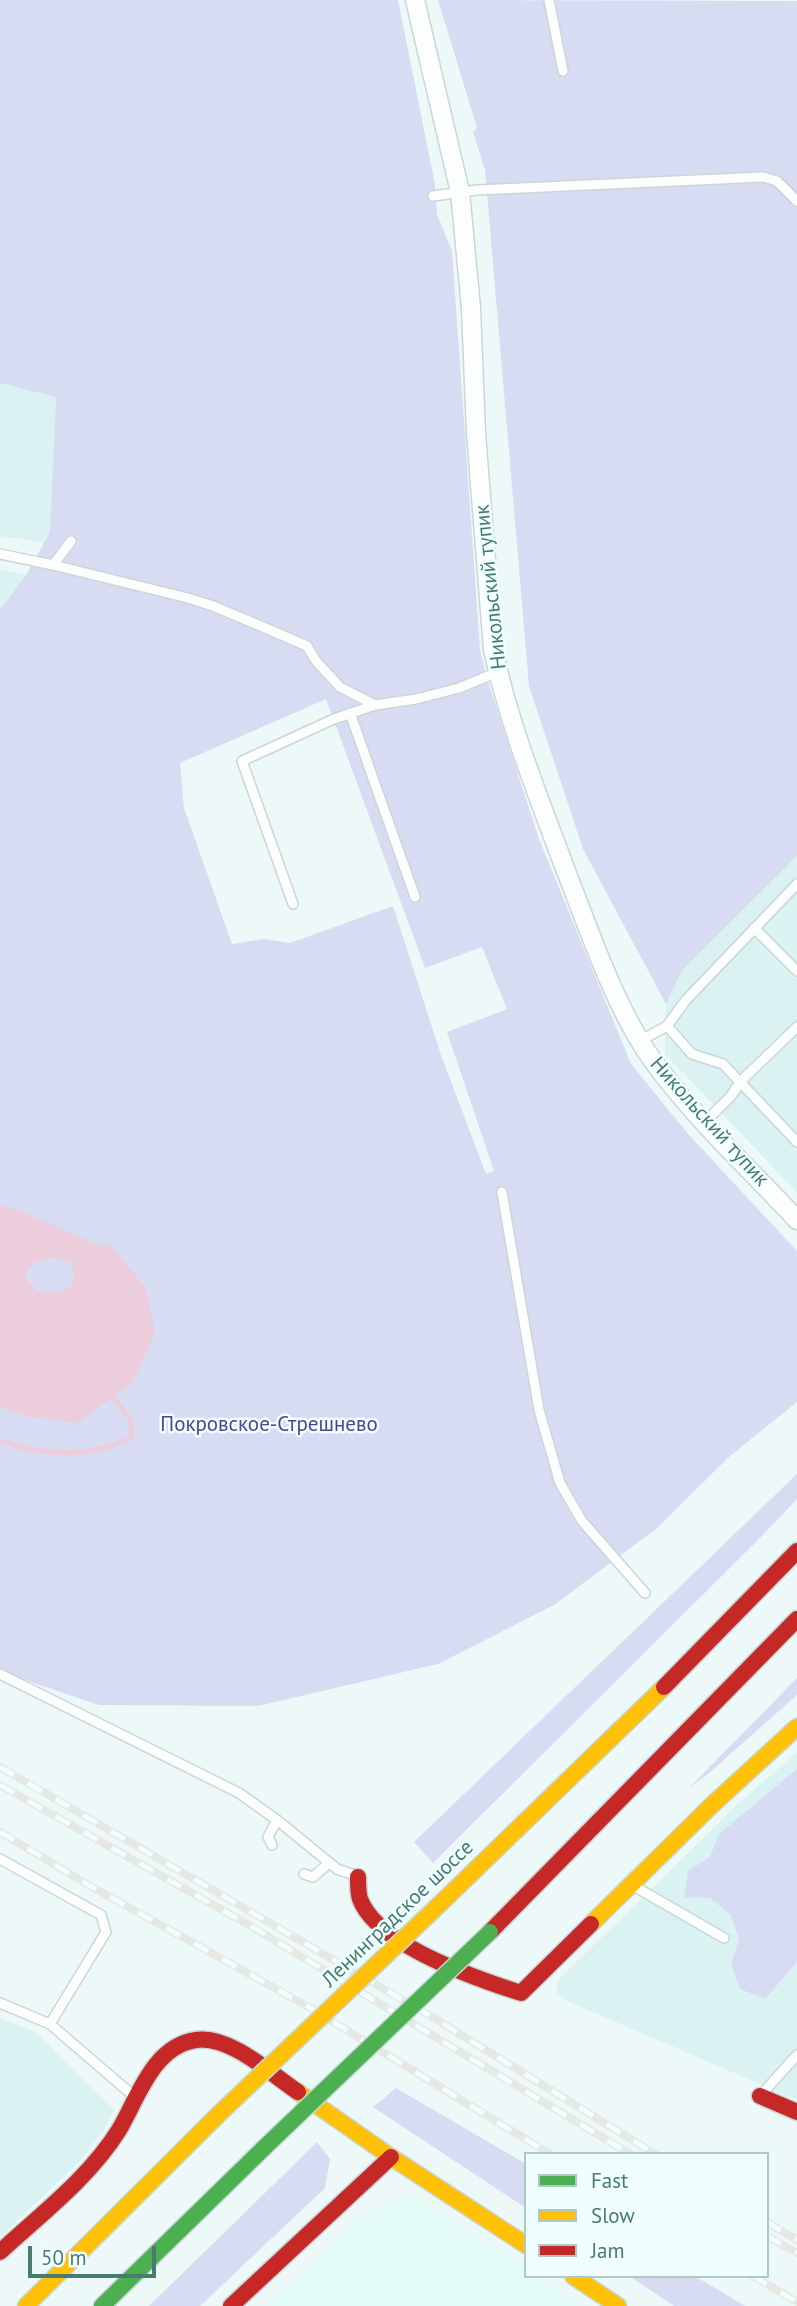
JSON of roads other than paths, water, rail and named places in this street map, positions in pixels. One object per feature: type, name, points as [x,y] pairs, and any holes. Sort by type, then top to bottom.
[{"type":"main road","name":"Ленинградское шоссе","points":[[26,2306],[219,2114],[661,1690],[797,1551]]},
{"type":"main road","points":[[102,2306],[490,1932],[797,1619]]},
{"type":"main road","points":[[358,1877],[356,1885],[361,1902],[384,1931],[409,1947],[487,1983],[521,1993],[712,1805],[797,1727]]},
{"type":"main road","points":[[0,2252],[93,2165],[118,2131],[161,2059],[183,2043],[196,2040],[223,2042],[524,2244]]},
{"type":"main road","points":[[760,2096],[797,2112]]},
{"type":"main road","points":[[231,2306],[391,2157]]},
{"type":"main road","points":[[576,2278],[618,2306]]},
{"type":"street","name":"Никольский тупик","points":[[415,0],[460,192],[471,308],[476,433],[493,649],[528,771],[583,916],[640,1041],[685,1101],[797,1220]]},
{"type":"lane","points":[[549,0],[563,71]]},
{"type":"lane","points":[[433,196],[460,192],[763,177],[777,181],[797,201]]},
{"type":"lane","points":[[53,565],[71,541]]},
{"type":"lane","points":[[0,554],[213,606],[307,646],[316,661],[340,687],[374,705]]},
{"type":"lane","points":[[293,904],[242,761],[350,713],[374,705],[459,688],[498,672]]},
{"type":"lane","points":[[350,713],[415,897]]},
{"type":"lane","points":[[640,1041],[667,1026],[685,1000],[797,884]]},
{"type":"lane","points":[[754,929],[797,971]]},
{"type":"lane","points":[[667,1026],[692,1054],[723,1064],[797,1142]]},
{"type":"lane","points":[[705,1122],[732,1097],[740,1082],[797,1027]]},
{"type":"lane","points":[[502,1192],[539,1410],[560,1483],[582,1521],[645,1593]]},
{"type":"lane","points":[[0,1674],[239,1793],[337,1869],[358,1877]]},
{"type":"lane","points":[[272,1845],[268,1837],[277,1821]]},
{"type":"lane","points":[[0,1859],[101,1915],[106,1932],[50,2024]]},
{"type":"lane","points":[[304,1874],[313,1877],[329,1863]]},
{"type":"lane","points":[[631,1884],[724,1938]]},
{"type":"lane","points":[[0,2003],[50,2024],[137,2099]]},
{"type":"lane","points":[[760,2096],[797,2055]]},
{"type":"waterway","points":[[0,1441],[33,1450],[67,1453],[116,1444],[132,1436],[130,1418],[109,1393]]},
{"type":"railway","points":[[0,1767],[429,2015],[652,2152]]},
{"type":"railway","points":[[0,1785],[249,1925],[627,2152]]},
{"type":"railway","points":[[0,1832],[85,1883],[307,2006],[547,2152]]},
{"type":"railway","points":[[769,2223],[797,2240]]},
{"type":"railway","points":[[769,2237],[797,2253]]},
{"type":"railway","points":[[756,2278],[797,2302]]},
{"type":"park label","name":"Покровское-Стрешнево","points":[[269,1425]]}]
